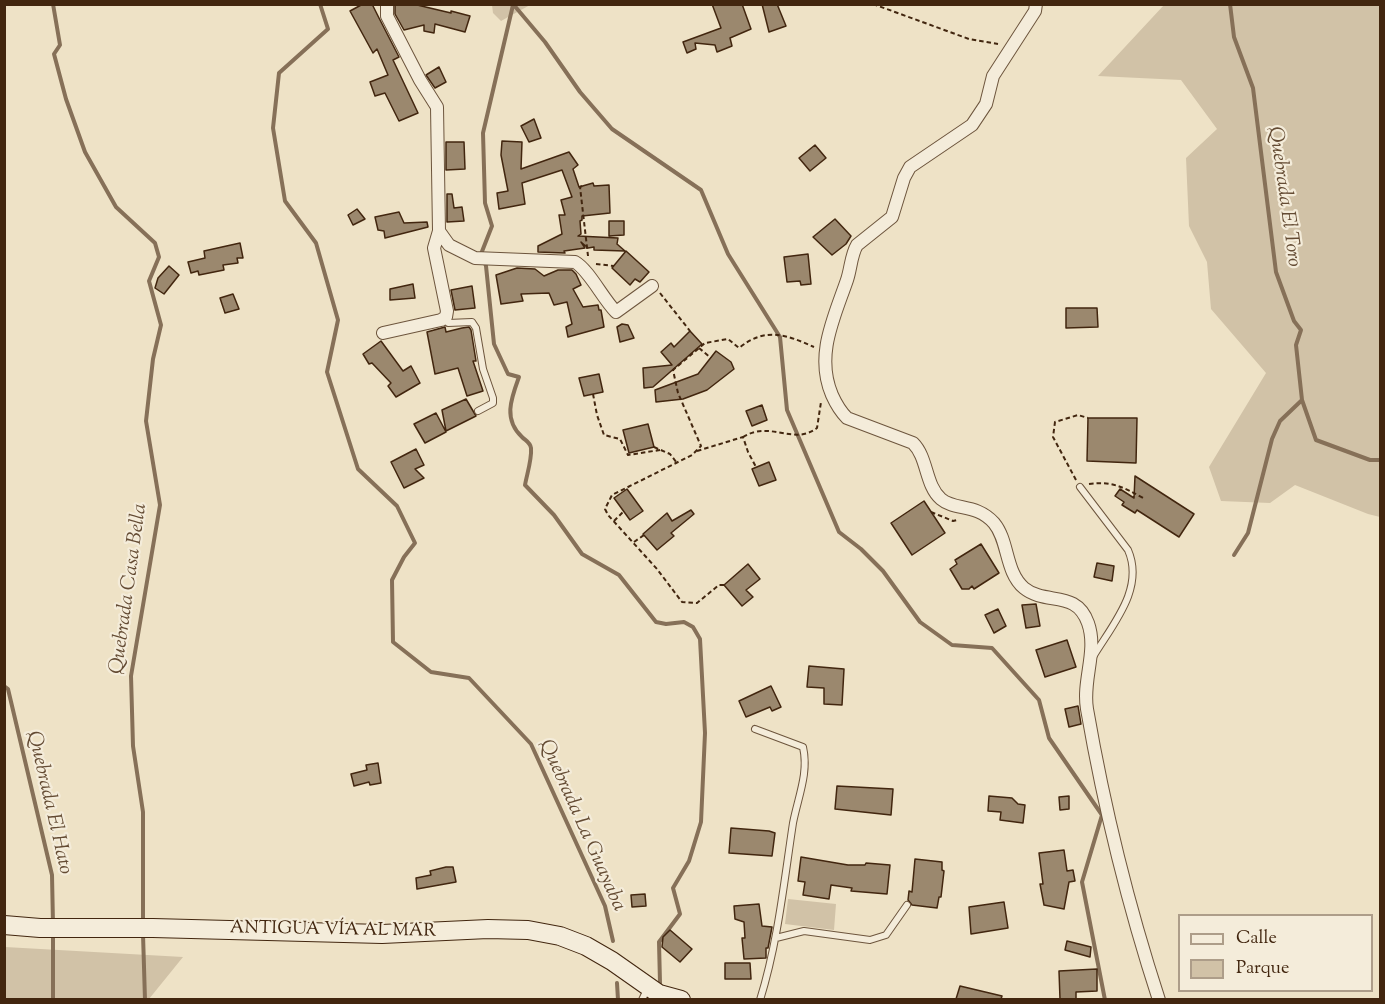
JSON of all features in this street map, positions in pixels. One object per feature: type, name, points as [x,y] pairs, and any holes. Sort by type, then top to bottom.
[{"type":"main road","name":"ANTIGUA VÍA AL MAR","points":[[4,925],[48,928],[153,928],[382,934],[488,929],[528,930],[560,936],[586,946],[612,961],[645,993],[681,999]]},
{"type":"street","points":[[383,333],[444,318],[447,311],[435,248],[439,231],[437,107],[420,80],[387,16],[387,4]]},
{"type":"street","points":[[1036,4],[1035,11],[993,76],[986,104],[972,125],[910,167],[904,178],[892,217],[857,245],[854,250],[850,270],[824,352],[826,379],[836,403],[847,418],[903,438],[920,450],[939,497],[947,503],[973,508],[993,522],[999,530],[1018,581],[1025,589],[1034,594],[1075,604],[1088,623],[1091,635],[1091,660],[1086,705],[1096,761],[1134,918],[1159,999]]},
{"type":"street","points":[[439,231],[449,245],[475,258],[575,262],[582,266],[595,287],[616,312],[652,286]]},
{"type":"lane","points":[[444,318],[448,323],[472,322],[476,328],[483,369],[493,403],[478,411]]},
{"type":"lane","points":[[1080,487],[1128,550],[1134,571],[1131,593],[1091,660]]},
{"type":"lane","points":[[755,729],[803,747],[805,757],[805,772],[794,820],[771,966],[760,999]]},
{"type":"lane","points":[[776,938],[804,931],[870,940],[886,935],[907,905]]},
{"type":"path","points":[[873,4],[969,39],[1013,46]]},
{"type":"path","points":[[582,186],[580,187],[588,263]]},
{"type":"path","points":[[652,286],[663,296],[690,331]]},
{"type":"path","points":[[724,585],[719,585],[697,603],[682,602],[605,509],[612,495],[693,455],[700,446],[678,393],[673,370],[705,343],[728,339],[739,348],[753,336],[771,334],[795,338],[824,352]]},
{"type":"path","points":[[699,348],[711,358]]},
{"type":"path","points":[[696,451],[763,429],[795,436],[811,432],[817,428],[819,421],[826,379]]},
{"type":"path","points":[[593,394],[604,435],[620,439],[628,455],[660,450]]},
{"type":"path","points":[[1088,417],[1078,415],[1055,422],[1053,437],[1080,487],[1105,482],[1121,486],[1143,498]]},
{"type":"path","points":[[743,437],[756,467]]},
{"type":"path","points":[[654,447],[670,454],[677,463]]},
{"type":"path","points":[[614,521],[624,511]]},
{"type":"path","points":[[633,543],[644,535]]},
{"type":"green space","points":[[492,4],[530,5],[501,21],[493,13]]},
{"type":"green space","points":[[1164,5],[1380,5],[1380,517],[1295,485],[1270,503],[1221,501],[1209,467],[1266,373],[1211,309],[1207,262],[1189,226],[1186,158],[1217,129],[1181,80],[1098,76]]},
{"type":"green space","points":[[788,899],[836,904],[834,930],[785,924]]},
{"type":"green space","points":[[5,947],[183,957],[149,999],[5,999]]},
{"type":"building","points":[[363,4],[372,4],[399,57],[393,60],[418,113],[399,121],[385,93],[375,96],[370,82],[388,75],[377,49],[373,53],[350,11]]},
{"type":"building","points":[[395,4],[413,4],[470,16],[465,32],[435,24],[434,33],[424,31],[424,25],[404,30],[395,14]]},
{"type":"building","points":[[712,4],[742,4],[751,29],[730,38],[732,46],[717,52],[715,45],[695,43],[696,49],[687,53],[683,42],[721,28]]},
{"type":"building","points":[[762,4],[777,4],[786,26],[769,32]]},
{"type":"building","points":[[439,67],[446,82],[435,88],[426,75]]},
{"type":"building","points":[[534,119],[541,138],[529,142],[521,126]]},
{"type":"building","points":[[502,141],[522,142],[521,169],[569,152],[578,165],[573,169],[579,187],[593,183],[594,186],[609,185],[610,213],[582,216],[581,234],[578,236],[618,238],[617,244],[625,251],[594,250],[594,247],[588,248],[581,242],[585,248],[564,251],[565,253],[538,252],[538,246],[562,234],[559,215],[565,215],[561,200],[572,197],[562,170],[522,183],[525,204],[499,209],[497,193],[508,191],[501,155]]},
{"type":"building","points":[[446,142],[464,142],[465,169],[446,170]]},
{"type":"building","points":[[815,145],[826,158],[810,171],[799,158]]},
{"type":"building","points":[[447,194],[452,194],[454,208],[462,207],[464,221],[447,222]]},
{"type":"building","points":[[357,209],[365,219],[353,225],[348,215]]},
{"type":"building","points":[[399,212],[404,223],[427,222],[428,227],[385,238],[384,231],[378,230],[375,217]]},
{"type":"building","points":[[835,219],[851,236],[846,244],[832,255],[813,237]]},
{"type":"building","points":[[609,221],[624,221],[624,235],[609,236]]},
{"type":"building","points":[[240,243],[243,258],[237,258],[238,263],[223,265],[224,270],[199,275],[198,271],[191,273],[188,262],[205,258],[204,251]]},
{"type":"building","points":[[626,251],[649,272],[640,282],[635,279],[630,285],[612,268]]},
{"type":"building","points":[[808,254],[811,284],[801,285],[800,281],[787,282],[784,257]]},
{"type":"building","points":[[169,266],[179,275],[164,294],[155,288],[158,278]]},
{"type":"building","points":[[517,268],[535,269],[544,276],[558,270],[572,270],[581,285],[573,289],[583,307],[598,305],[604,327],[568,337],[566,327],[572,324],[567,302],[554,305],[549,293],[521,294],[523,301],[501,304],[496,275]]},
{"type":"building","points":[[413,284],[415,298],[390,300],[390,289]]},
{"type":"building","points":[[472,286],[475,308],[455,310],[451,290]]},
{"type":"building","points":[[233,294],[239,309],[225,313],[220,298]]},
{"type":"building","points":[[1066,308],[1097,308],[1098,327],[1066,328]]},
{"type":"building","points":[[622,324],[628,325],[634,338],[620,342],[617,327]]},
{"type":"building","points":[[445,327],[446,332],[469,327],[471,330],[476,361],[473,361],[483,391],[467,396],[458,368],[435,374],[427,332]]},
{"type":"building","points":[[690,331],[702,344],[653,387],[644,388],[643,368],[672,365],[661,352],[671,343],[674,347]]},
{"type":"building","points":[[381,341],[403,371],[411,366],[420,383],[396,397],[388,386],[391,383],[372,363],[369,364],[363,354]]},
{"type":"building","points":[[716,351],[731,362],[734,369],[707,390],[683,399],[656,402],[655,390],[698,374]]},
{"type":"building","points":[[599,374],[603,392],[584,396],[579,378]]},
{"type":"building","points":[[466,399],[476,416],[446,431],[442,410]]},
{"type":"building","points":[[762,405],[767,420],[752,426],[746,411]]},
{"type":"building","points":[[436,413],[446,432],[425,443],[414,424]]},
{"type":"building","points":[[1088,418],[1137,418],[1136,463],[1087,461]]},
{"type":"building","points":[[648,424],[654,447],[629,453],[623,430]]},
{"type":"building","points":[[416,449],[424,465],[415,469],[424,478],[404,488],[391,462]]},
{"type":"building","points":[[769,462],[776,480],[759,486],[752,469]]},
{"type":"building","points":[[1135,476],[1194,514],[1179,537],[1137,510],[1135,513],[1122,505],[1124,502],[1115,496],[1120,489],[1134,498]]},
{"type":"building","points":[[627,489],[643,511],[630,520],[614,498]]},
{"type":"building","points":[[924,501],[945,533],[912,555],[891,523]]},
{"type":"building","points":[[691,510],[694,514],[671,533],[674,536],[657,550],[643,534],[667,513],[672,521]]},
{"type":"building","points":[[981,544],[999,573],[974,589],[972,586],[969,589],[962,589],[950,569],[957,564],[955,560]]},
{"type":"building","points":[[1097,563],[1114,566],[1112,581],[1094,577]]},
{"type":"building","points":[[748,564],[760,579],[746,590],[753,597],[742,606],[724,585]]},
{"type":"building","points":[[1036,604],[1040,626],[1026,628],[1022,605]]},
{"type":"building","points":[[998,609],[1006,626],[994,633],[985,615]]},
{"type":"building","points":[[1067,640],[1076,667],[1045,677],[1036,650]]},
{"type":"building","points":[[809,666],[844,669],[842,705],[824,704],[824,688],[807,687]]},
{"type":"building","points":[[771,686],[781,707],[772,711],[770,707],[746,717],[739,701]]},
{"type":"building","points":[[1078,706],[1081,724],[1069,727],[1065,709]]},
{"type":"building","points":[[378,763],[381,783],[370,785],[369,782],[354,786],[351,774],[367,770],[366,765]]},
{"type":"building","points":[[837,786],[893,789],[891,815],[835,809]]},
{"type":"building","points":[[989,796],[1012,798],[1018,804],[1025,805],[1023,823],[1000,820],[1001,812],[988,811]]},
{"type":"building","points":[[1069,796],[1069,809],[1060,810],[1059,797]]},
{"type":"building","points":[[731,828],[775,833],[772,856],[729,853]]},
{"type":"building","points":[[1064,850],[1067,871],[1073,870],[1075,881],[1069,882],[1064,909],[1044,905],[1040,884],[1043,884],[1039,853]]},
{"type":"building","points":[[801,857],[848,865],[865,865],[866,863],[890,865],[887,894],[851,891],[852,888],[831,885],[829,899],[803,895],[805,882],[798,881]]},
{"type":"building","points":[[915,859],[942,862],[944,871],[941,897],[939,897],[937,908],[912,905],[908,900],[909,891],[912,892]]},
{"type":"building","points":[[453,867],[456,882],[417,889],[416,878],[431,875],[430,871]]},
{"type":"building","points":[[645,894],[646,906],[632,907],[631,895]]},
{"type":"building","points":[[1004,902],[1008,928],[971,934],[969,907]]},
{"type":"building","points":[[759,904],[762,926],[772,927],[768,948],[766,948],[766,958],[744,959],[742,938],[745,938],[744,922],[735,919],[734,906]]},
{"type":"building","points":[[670,930],[692,949],[680,962],[662,947],[663,937]]},
{"type":"building","points":[[1067,941],[1091,947],[1090,957],[1065,950]]},
{"type":"building","points":[[725,963],[750,963],[751,979],[725,979]]},
{"type":"building","points":[[1097,969],[1097,991],[1076,992],[1076,999],[1060,999],[1059,971]]},
{"type":"building","points":[[960,986],[1002,996],[1001,999],[956,999]]},
{"type":"waterway","name":"Quebrada Casa Bella","points":[[53,4],[60,45],[54,54],[66,99],[85,152],[116,207],[155,243],[159,257],[149,281],[161,325],[153,359],[146,421],[160,505],[131,676],[133,746],[143,812],[143,924]]},
{"type":"waterway","name":"Quebrada La Guayaba","points":[[320,4],[328,29],[279,73],[273,128],[285,201],[316,243],[338,320],[327,372],[358,469],[397,506],[415,543],[404,557],[392,580],[393,642],[431,672],[469,678],[531,744],[605,906],[613,941]]},
{"type":"waterway","points":[[513,4],[545,42],[580,92],[612,129],[701,190],[728,254],[780,337],[787,410],[839,532],[861,549],[883,571],[920,622],[952,645],[992,648],[1039,700],[1049,738],[1102,815],[1082,882],[1105,1000]]},
{"type":"waterway","name":"Quebrada El Toro","points":[[1230,4],[1234,37],[1253,88],[1276,272],[1294,321],[1301,330],[1296,345],[1302,400],[1280,421],[1272,439],[1248,533],[1234,555]]},
{"type":"waterway","points":[[481,254],[492,226],[485,203],[483,133],[513,5]]},
{"type":"waterway","points":[[484,261],[494,344],[508,374],[519,377],[510,408],[512,423],[531,448],[525,485],[554,515],[582,554],[619,575],[656,622],[666,624],[684,622],[693,627],[700,639],[705,733],[701,822],[689,861],[673,888],[680,914],[659,942],[660,983]]},
{"type":"waterway","points":[[1302,400],[1316,440],[1370,460],[1380,460]]},
{"type":"waterway","name":"Quebrada El Hato","points":[[4,686],[8,689],[52,875],[53,924]]},
{"type":"waterway","name":"Quebrada El Hato","points":[[53,934],[53,1000]]},
{"type":"waterway","name":"Quebrada Casa Bella","points":[[143,934],[145,1000]]},
{"type":"waterway","points":[[617,983],[618,1000]]}]
